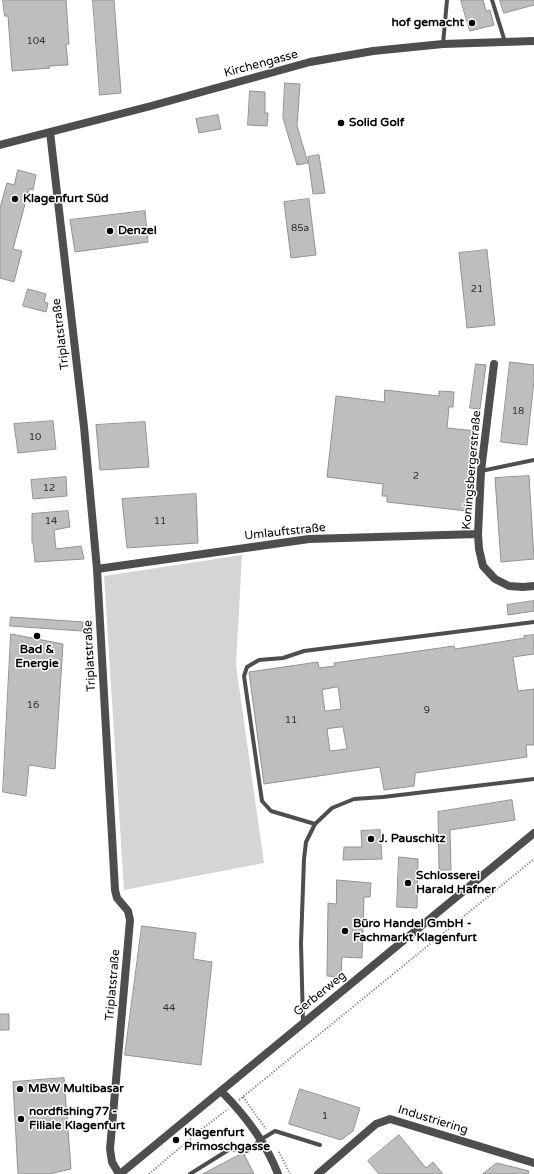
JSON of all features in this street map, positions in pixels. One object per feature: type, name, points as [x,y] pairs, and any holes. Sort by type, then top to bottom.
[{"type":"street","name":"Kirchengasse","points":[[0,145],[151,106],[310,62],[373,51],[443,44],[534,41]]},
{"type":"street","name":"Triplatstraße","points":[[50,132],[84,427],[97,569],[115,890],[118,898],[128,911],[130,920],[110,1149],[112,1162],[120,1174]]},
{"type":"street","name":"Koningsbergerstraße","points":[[494,364],[481,471],[478,534],[479,549],[483,566],[495,579],[509,586],[534,586]]},
{"type":"street","name":"Umlauftstraße","points":[[97,569],[309,539],[478,534]]},
{"type":"street","name":"Gerberweg","points":[[120,1174],[534,833]]},
{"type":"street","points":[[221,1091],[234,1104],[260,1140],[278,1174]]},
{"type":"street","name":"Industriering","points":[[318,1174],[376,1124],[390,1119],[534,1163]]},
{"type":"lane","points":[[443,44],[446,0]]},
{"type":"lane","points":[[492,0],[505,42]]},
{"type":"lane","points":[[481,471],[534,460]]},
{"type":"lane","points":[[315,824],[271,811],[262,802],[244,676],[247,667],[258,660],[283,658],[304,651],[534,622]]},
{"type":"lane","points":[[303,1024],[301,942],[304,859],[306,842],[315,824],[332,808],[354,799],[383,797],[534,779]]},
{"type":"lane","points":[[190,1174],[230,1150],[247,1151],[260,1140],[275,1132],[320,1145]]},
{"type":"path","points":[[149,1174],[202,1129],[534,859]]},
{"type":"shaded area","points":[[242,555],[236,665],[264,863],[124,890],[104,576]]},
{"type":"building","points":[[3,0],[66,0],[69,44],[66,44],[68,65],[12,71],[8,16],[5,16]]},
{"type":"building","points":[[93,0],[114,0],[121,93],[100,95]]},
{"type":"building","points":[[461,0],[483,0],[486,11],[490,10],[494,25],[470,31]]},
{"type":"building","points":[[500,0],[534,0],[534,5],[504,13]]},
{"type":"building","points":[[285,83],[300,84],[297,126],[308,163],[297,165],[283,118]]},
{"type":"building","points":[[250,91],[265,92],[265,113],[268,113],[267,126],[248,125]]},
{"type":"building","points":[[218,115],[221,129],[199,133],[196,119]]},
{"type":"building","points":[[319,155],[325,193],[313,194],[308,157]]},
{"type":"building","name":"Klagenfurt Süd","points":[[18,170],[36,175],[33,190],[29,189],[13,249],[22,251],[14,282],[0,278],[0,208],[7,183],[14,185]]},
{"type":"building","points":[[309,199],[316,255],[291,258],[284,202]]},
{"type":"building","name":"Denzel","points":[[145,211],[148,242],[75,252],[70,220]]},
{"type":"building","points":[[487,250],[495,325],[467,328],[459,253]]},
{"type":"building","points":[[28,289],[46,294],[44,302],[48,303],[46,312],[23,306]]},
{"type":"building","points":[[510,362],[534,365],[534,380],[527,445],[501,442]]},
{"type":"building","points":[[476,364],[486,365],[480,409],[470,408]]},
{"type":"building","points":[[385,390],[439,396],[439,391],[454,392],[453,407],[449,407],[447,428],[476,431],[467,511],[387,502],[387,496],[382,496],[383,484],[327,477],[336,396],[384,402]]},
{"type":"building","points":[[53,421],[56,449],[18,453],[14,424]]},
{"type":"building","points":[[145,422],[149,467],[100,470],[96,425]]},
{"type":"building","points":[[529,476],[534,559],[501,562],[495,478]]},
{"type":"building","points":[[66,477],[67,496],[33,499],[31,480]]},
{"type":"building","points":[[196,494],[198,543],[127,548],[122,499]]},
{"type":"building","points":[[68,511],[70,527],[54,530],[56,549],[81,546],[84,559],[35,562],[33,542],[32,543],[32,514]]},
{"type":"building","points":[[534,601],[534,611],[508,615],[507,605]]},
{"type":"building","points":[[11,617],[83,622],[82,631],[10,626]]},
{"type":"building","points":[[11,634],[63,644],[55,769],[29,765],[26,796],[3,792]]},
{"type":"building","points":[[534,635],[534,654],[513,657],[518,691],[534,689],[534,745],[526,745],[527,757],[415,773],[414,786],[384,790],[380,767],[264,784],[249,672],[318,662],[319,668],[335,666],[334,663],[454,646],[455,649],[525,638],[524,636]],"holes":[[[338,687],[341,709],[325,711],[322,690]],[[343,727],[347,749],[330,751],[327,729]]]},
{"type":"building","points":[[512,800],[515,820],[450,830],[451,870],[439,870],[438,812]]},
{"type":"building","name":"J. Pauschitz","points":[[380,830],[382,859],[343,860],[344,847],[362,847],[361,831]]},
{"type":"building","name":"Schlosserei Harald Hafner","points":[[399,857],[418,859],[417,908],[397,907]]},
{"type":"building","name":"Büro Handel GmbH - Fachmarkt Klagenfurt","points":[[337,880],[371,883],[370,897],[364,897],[362,958],[342,957],[341,977],[327,976],[328,903],[336,904]]},
{"type":"building","points":[[142,926],[196,933],[193,959],[212,962],[201,1065],[125,1055]]},
{"type":"building","points":[[0,1014],[9,1014],[9,1030],[0,1030]]},
{"type":"building","points":[[64,1078],[71,1169],[49,1174],[18,1174],[13,1082]]},
{"type":"building","points":[[300,1089],[360,1108],[353,1131],[341,1140],[289,1124]]},
{"type":"building","points":[[399,1135],[426,1168],[433,1162],[443,1174],[379,1174],[368,1161]]},
{"type":"building","points":[[241,1154],[244,1154],[254,1174],[203,1174]]},
{"type":"building","points":[[497,1163],[529,1171],[528,1174],[483,1174]]},
{"type":"place","name":"hof gemacht","points":[[472,23]]},
{"type":"place","name":"Solid Golf","points":[[341,123]]},
{"type":"place","name":"Klagenfurt Süd","points":[[15,199]]},
{"type":"place","name":"Denzel","points":[[110,231]]},
{"type":"place","name":"Bad & Energie","points":[[37,636]]},
{"type":"place","name":"J. Pauschitz","points":[[371,839]]},
{"type":"place","name":"Schlosserei Harald Hafner","points":[[408,883]]},
{"type":"place","name":"Büro Handel GmbH - Fachmarkt Klagenfurt","points":[[345,931]]},
{"type":"place","name":"MBW Multibasar","points":[[20,1089]]},
{"type":"place","name":"nordfishing77 - Filiale Klagenfurt","points":[[21,1119]]},
{"type":"place","name":"Klagenfurt Primoschgasse","points":[[176,1140]]}]
